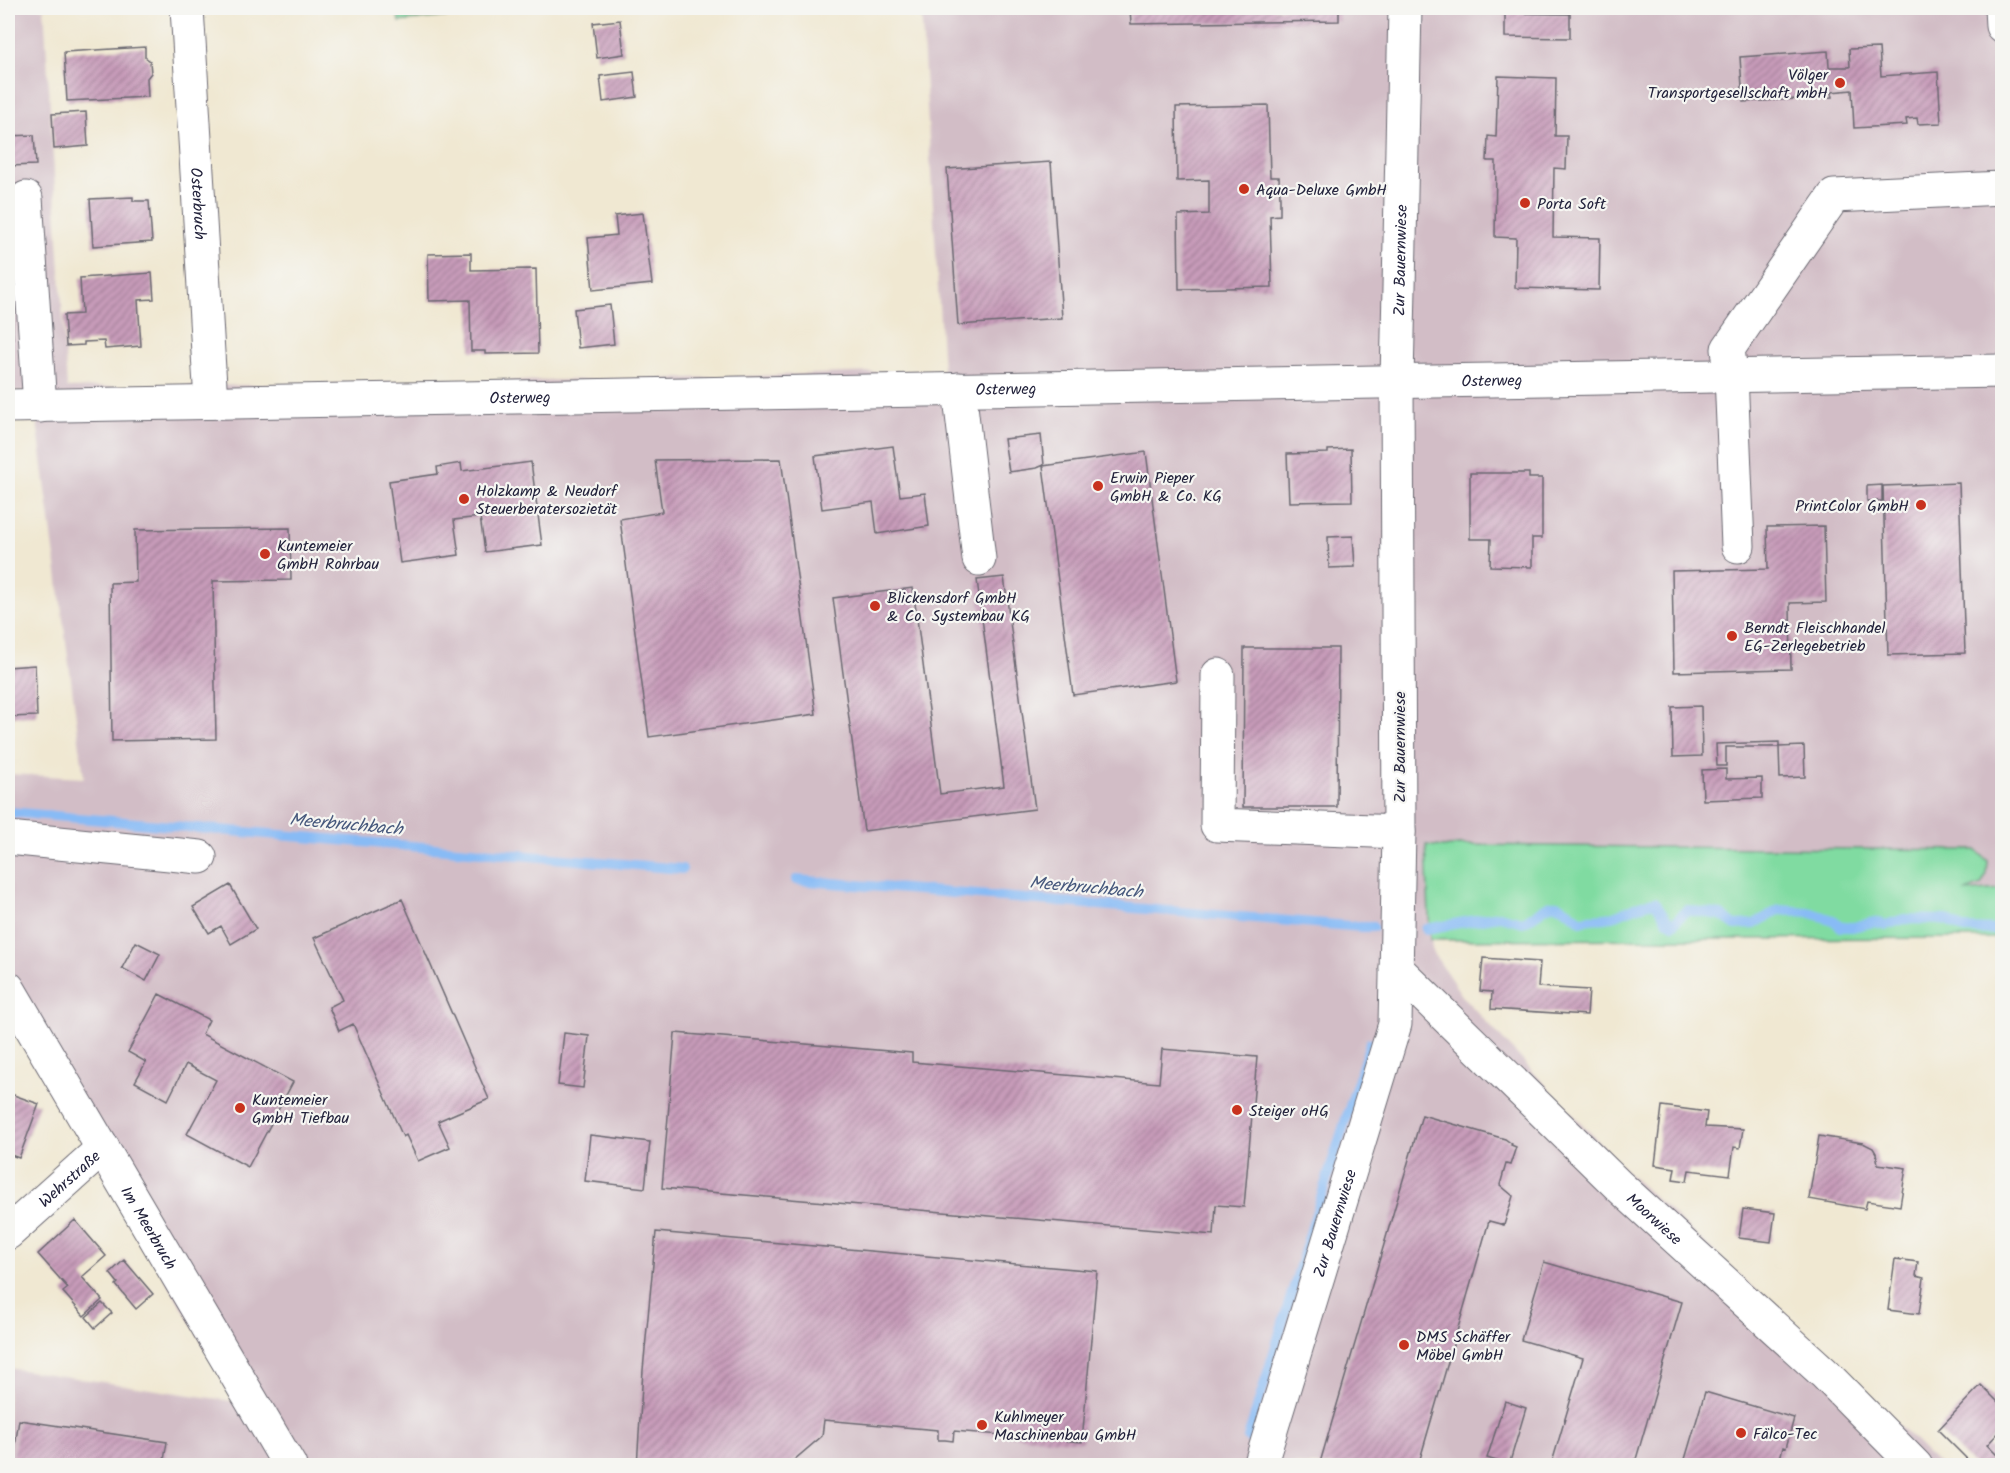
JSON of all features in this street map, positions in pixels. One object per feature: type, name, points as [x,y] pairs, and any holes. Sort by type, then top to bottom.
[{"type":"street","name":"Osterbruch","points":[[187,8],[211,402]]},
{"type":"street","name":"Zur Bauernwiese","points":[[1260,1466],[1395,1024],[1399,832],[1397,381],[1405,8]]},
{"type":"street","points":[[2001,8],[2002,26]]},
{"type":"street","points":[[1738,546],[1728,349],[1834,196],[2002,188]]},
{"type":"street","points":[[26,198],[40,405]]},
{"type":"street","name":"Osterweg","points":[[8,406],[2002,370]]},
{"type":"street","points":[[960,389],[979,559]]},
{"type":"street","points":[[1218,675],[1217,825],[1399,832]]},
{"type":"street","points":[[8,838],[200,857]]},
{"type":"street","name":"Moorwiese","points":[[1396,968],[1619,1186],[1824,1373],[1916,1466]]},
{"type":"street","name":"Im Meerbruch","points":[[8,988],[290,1466]]},
{"type":"street","name":"Wehrstraße","points":[[8,1233],[103,1148]]},
{"type":"shaded area","points":[[8,8],[44,8],[67,388],[691,378],[943,370],[921,8],[2002,8],[2002,889],[1946,894],[1458,845],[1443,847],[1426,845],[1432,951],[1463,997],[1630,1175],[1834,1361],[1939,1465],[8,1465],[8,1368],[238,1402],[8,1014],[8,774],[84,778],[33,391],[8,391]]},
{"type":"green space","points":[[397,8],[521,8],[399,22]]},
{"type":"green space","points":[[1426,845],[1443,847],[1458,845],[1976,850],[1988,861],[1987,874],[1981,885],[1964,892],[2002,889],[2002,938],[1430,940]]},
{"type":"building","points":[[1130,8],[1339,8],[1339,21],[1131,24]]},
{"type":"building","points":[[1505,13],[1570,14],[1570,38],[1505,37]]},
{"type":"building","points":[[620,20],[624,54],[597,58],[593,23]]},
{"type":"building","points":[[145,47],[145,57],[150,61],[151,73],[147,78],[148,97],[67,101],[64,52]]},
{"type":"building","name":"Völger Transportgesellschaft mbH","points":[[1879,48],[1881,76],[1938,72],[1941,123],[1918,124],[1917,118],[1906,119],[1907,125],[1854,128],[1852,90],[1831,92],[1832,97],[1743,102],[1740,57],[1828,51],[1829,67],[1850,67],[1849,49]]},
{"type":"building","points":[[634,72],[637,97],[603,102],[600,76]]},
{"type":"building","name":"Porta Soft","points":[[1498,76],[1556,78],[1555,136],[1567,136],[1566,169],[1554,168],[1553,237],[1600,238],[1599,290],[1515,288],[1516,238],[1495,237],[1496,161],[1487,161],[1488,136],[1496,137]]},
{"type":"building","name":"Aqua-Deluxe GmbH","points":[[1268,105],[1270,177],[1279,177],[1280,198],[1280,215],[1270,216],[1272,287],[1179,289],[1178,215],[1209,214],[1209,180],[1177,181],[1176,107]]},
{"type":"building","points":[[86,112],[88,146],[54,149],[52,114]]},
{"type":"building","points":[[34,135],[36,165],[8,166],[8,136]]},
{"type":"building","points":[[1051,162],[1062,318],[958,325],[947,169]]},
{"type":"building","points":[[133,197],[133,201],[149,201],[152,242],[93,246],[90,199]]},
{"type":"building","points":[[643,213],[652,284],[593,290],[588,238],[617,235],[615,216]]},
{"type":"building","points":[[471,253],[471,270],[536,269],[538,353],[485,354],[485,351],[471,351],[470,300],[429,301],[428,254]]},
{"type":"building","points":[[152,273],[154,299],[138,300],[141,346],[105,349],[104,341],[66,346],[64,315],[82,314],[80,278]]},
{"type":"building","points":[[8,284],[12,284],[13,355],[8,356]]},
{"type":"building","points":[[610,305],[614,344],[578,348],[574,309]]},
{"type":"building","points":[[1041,435],[1044,465],[1009,472],[1004,439]]},
{"type":"building","points":[[893,446],[900,496],[925,493],[929,526],[877,534],[873,502],[822,509],[815,456]]},
{"type":"building","points":[[1351,449],[1352,501],[1289,502],[1287,454],[1328,453],[1328,450]]},
{"type":"building","points":[[1146,452],[1176,681],[1073,695],[1043,466]]},
{"type":"building","points":[[781,459],[816,714],[649,737],[620,519],[662,512],[655,460]]},
{"type":"building","name":"Holzkamp & Neudorf Steuerberatersozietät","points":[[531,462],[542,545],[485,552],[480,517],[454,520],[459,555],[400,563],[389,481],[438,474],[437,467],[461,463],[462,471]]},
{"type":"building","points":[[1470,473],[1529,473],[1529,478],[1542,478],[1542,538],[1532,538],[1532,567],[1490,566],[1491,539],[1470,539]]},
{"type":"building","points":[[1959,483],[1965,653],[1888,655],[1883,486]]},
{"type":"building","points":[[1882,485],[1882,501],[1867,501],[1867,486]]},
{"type":"building","name":"Berndt Fleischhandel EG-Zerlegebetrieb","points":[[1824,526],[1826,602],[1790,603],[1791,669],[1674,672],[1672,571],[1768,569],[1767,527]]},
{"type":"building","points":[[290,528],[291,580],[213,581],[216,739],[112,741],[110,583],[136,582],[135,530]]},
{"type":"building","points":[[1353,536],[1355,567],[1329,568],[1328,537]]},
{"type":"building","points":[[1004,577],[1035,809],[864,831],[833,598],[913,588],[940,794],[1004,786],[977,580]]},
{"type":"building","points":[[1244,648],[1338,648],[1337,807],[1243,807]]},
{"type":"building","points":[[35,665],[37,716],[8,717],[8,667]]},
{"type":"building","points":[[1701,706],[1702,756],[1673,757],[1672,707]]},
{"type":"building","points":[[1779,742],[1779,747],[1726,747],[1726,766],[1717,766],[1716,744]]},
{"type":"building","points":[[1804,746],[1805,777],[1780,778],[1779,747]]},
{"type":"building","points":[[1726,769],[1726,779],[1762,778],[1762,798],[1703,800],[1702,770]]},
{"type":"building","points":[[230,885],[256,929],[231,944],[221,926],[209,933],[193,907]]},
{"type":"building","points":[[402,899],[489,1099],[438,1121],[450,1147],[418,1161],[406,1135],[403,1137],[353,1024],[339,1031],[329,1007],[343,1000],[314,938]]},
{"type":"building","points":[[136,942],[160,954],[146,981],[122,968]]},
{"type":"building","points":[[1483,958],[1540,962],[1538,987],[1589,990],[1587,1015],[1491,1009],[1492,992],[1480,991]]},
{"type":"building","points":[[159,994],[209,1020],[202,1034],[293,1082],[248,1167],[187,1134],[216,1080],[186,1064],[168,1100],[135,1082],[146,1062],[128,1052]]},
{"type":"building","points":[[564,1033],[589,1036],[583,1088],[558,1085]]},
{"type":"building","points":[[675,1033],[912,1053],[912,1062],[1159,1083],[1162,1049],[1257,1057],[1244,1207],[1216,1205],[1214,1235],[662,1188]]},
{"type":"building","points":[[8,1093],[39,1104],[19,1158],[8,1154]]},
{"type":"building","points":[[1662,1106],[1707,1112],[1705,1127],[1743,1129],[1740,1148],[1734,1147],[1730,1175],[1689,1170],[1687,1181],[1673,1179],[1675,1168],[1655,1165]]},
{"type":"building","name":"DMS Schäffer Möbel GmbH","points":[[1422,1115],[1505,1139],[1516,1147],[1510,1165],[1506,1164],[1500,1185],[1513,1196],[1504,1225],[1489,1221],[1418,1466],[1319,1466]]},
{"type":"building","points":[[590,1135],[650,1142],[645,1188],[585,1181]]},
{"type":"building","points":[[1819,1136],[1863,1143],[1873,1148],[1878,1164],[1906,1168],[1900,1206],[1867,1201],[1865,1209],[1809,1199]]},
{"type":"building","points":[[1743,1209],[1775,1213],[1771,1242],[1739,1238]]},
{"type":"building","points":[[75,1220],[106,1256],[82,1277],[102,1300],[84,1316],[63,1292],[68,1288],[38,1254]]},
{"type":"building","points":[[656,1232],[1097,1271],[1082,1442],[954,1431],[953,1441],[938,1440],[938,1430],[824,1420],[822,1436],[787,1466],[637,1466]]},
{"type":"building","points":[[1895,1259],[1918,1262],[1916,1276],[1924,1278],[1919,1314],[1888,1310]]},
{"type":"building","points":[[124,1260],[153,1294],[136,1309],[116,1285],[118,1283],[110,1273]]},
{"type":"building","name":"DMS Schäffer Möbel GmbH","points":[[1544,1262],[1682,1302],[1634,1466],[1551,1466],[1583,1358],[1521,1340]]},
{"type":"building","points":[[102,1303],[112,1313],[95,1328],[86,1317]]},
{"type":"building","points":[[1981,1385],[2002,1406],[2002,1429],[1987,1445],[2002,1460],[2002,1466],[1974,1466],[1938,1430]]},
{"type":"building","name":"Fälco-Tec","points":[[1705,1392],[1794,1418],[1786,1448],[1783,1447],[1778,1466],[1683,1466]]},
{"type":"building","points":[[1505,1401],[1526,1408],[1509,1465],[1487,1458]]},
{"type":"building","points":[[19,1420],[167,1442],[163,1466],[12,1466]]},
{"type":"waterway","name":"Meerbruchbach","points":[[8,812],[682,869]]},
{"type":"waterway","name":"Meerbruchbach","points":[[796,880],[1373,927]]},
{"type":"waterway","name":"Meerbruchbach","points":[[1426,929],[1499,916],[1523,922],[1552,905],[1563,907],[1581,921],[1610,917],[1655,902],[1668,921],[1673,924],[1687,910],[1721,915],[1735,925],[1754,924],[1779,910],[1808,912],[1833,920],[1841,927],[1874,922],[1886,925],[1904,919],[1947,920],[1963,929],[2002,930]]},
{"type":"waterway","points":[[1248,1438],[1370,1043]]},
{"type":"place","name":"Völger Transportgesellschaft mbH","points":[[1840,83]]},
{"type":"place","name":"Aqua-Deluxe GmbH","points":[[1244,189]]},
{"type":"place","name":"Porta Soft","points":[[1525,203]]},
{"type":"place","name":"Erwin Pieper GmbH & Co. KG","points":[[1098,486]]},
{"type":"place","name":"Holzkamp & Neudorf Steuerberatersozietät","points":[[464,499]]},
{"type":"place","name":"PrintColor GmbH","points":[[1921,505]]},
{"type":"place","name":"Kuntemeier GmbH Rohrbau","points":[[265,554]]},
{"type":"place","name":"Blickensdorf GmbH & Co. Systembau KG","points":[[875,606]]},
{"type":"place","name":"Berndt Fleischhandel EG-Zerlegebetrieb","points":[[1732,636]]},
{"type":"place","name":"Kuntemeier GmbH Tiefbau","points":[[240,1108]]},
{"type":"place","name":"Steiger oHG","points":[[1237,1110]]},
{"type":"place","name":"DMS Schäffer Möbel GmbH","points":[[1404,1345]]},
{"type":"place","name":"Kuhlmeyer Maschinenbau GmbH","points":[[982,1425]]},
{"type":"place","name":"Fälco-Tec","points":[[1741,1433]]}]
